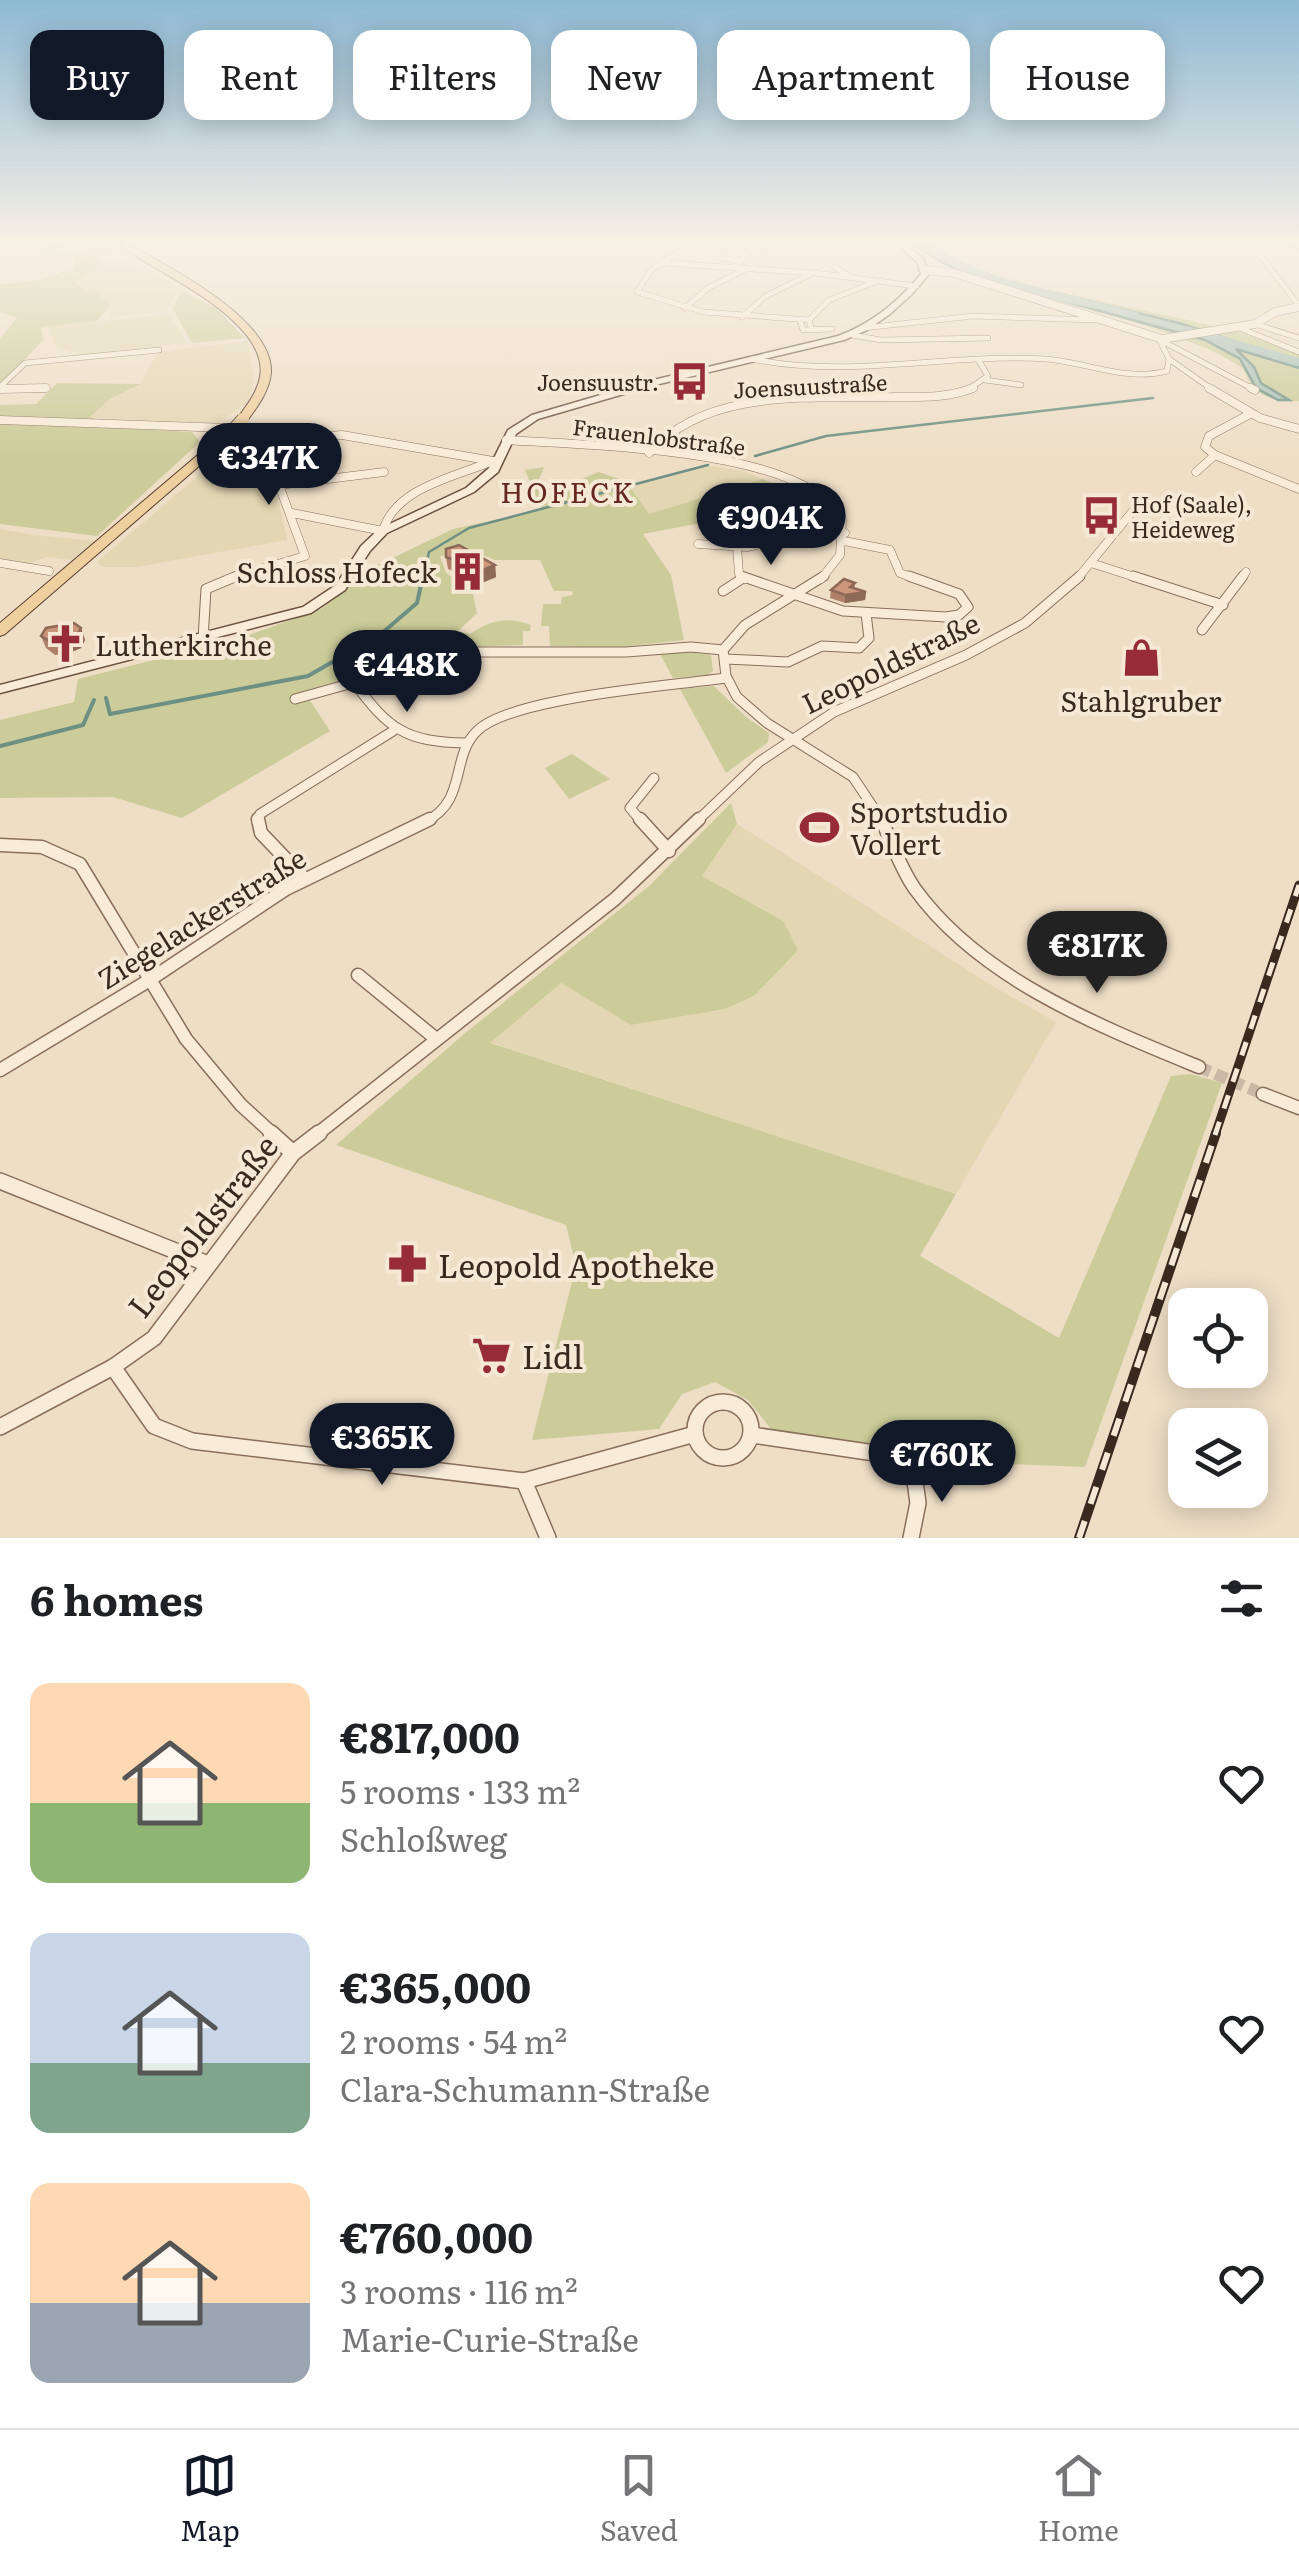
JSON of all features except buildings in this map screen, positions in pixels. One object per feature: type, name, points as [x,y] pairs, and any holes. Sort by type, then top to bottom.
[{"type":"main road","points":[[0,631],[243,420],[265,379],[265,354],[256,335],[235,315]]},
{"type":"main road","points":[[0,688],[306,610],[341,587],[365,548],[383,530],[470,490],[494,470],[506,440],[545,412],[852,335],[881,315]]},
{"type":"street","points":[[728,315],[804,320]]},
{"type":"street","points":[[809,315],[803,330],[832,330]]},
{"type":"street","points":[[1089,315],[1161,340],[1255,390]]},
{"type":"street","points":[[1161,340],[1255,324],[1270,315]]},
{"type":"street","points":[[865,328],[988,316],[1106,320]]},
{"type":"street","points":[[1255,324],[1299,338]]},
{"type":"street","points":[[1234,328],[1299,352]]},
{"type":"street","points":[[852,335],[881,340],[988,338]]},
{"type":"street","points":[[752,359],[800,366],[1061,360],[1138,374],[1162,374],[1170,368],[1161,340]]},
{"type":"street","points":[[0,388],[25,363],[158,350]]},
{"type":"street","points":[[1169,359],[1250,414],[1299,429]]},
{"type":"street","points":[[978,361],[988,376],[985,380]]},
{"type":"street","name":"Joensuustraße","points":[[648,453],[658,438],[674,426],[712,408],[944,396],[985,380],[1021,385]]},
{"type":"street","points":[[0,388],[46,388]]},
{"type":"street","points":[[1250,414],[1205,439],[1206,447],[1214,455],[1299,489]]},
{"type":"street","points":[[0,420],[257,428],[239,446],[279,485],[305,556],[289,566],[223,581],[206,590],[204,639]]},
{"type":"street","points":[[243,454],[297,440],[342,435],[426,452],[498,458]]},
{"type":"street","name":"Frauenlobstraße","points":[[506,440],[722,460],[801,484],[833,506],[844,537]]},
{"type":"street","points":[[639,468],[648,453]]},
{"type":"street","points":[[1196,472],[1214,455]]},
{"type":"street","points":[[292,513],[383,530],[386,517],[404,501],[498,458]]},
{"type":"street","points":[[322,470],[329,477]]},
{"type":"street","points":[[279,485],[384,472]]},
{"type":"street","name":"Leopoldstraße","points":[[0,1428],[113,1366],[154,1338],[293,1152],[616,899],[669,851],[728,788],[793,738],[840,709],[966,655],[1025,623],[1092,563],[1132,512]]},
{"type":"street","points":[[698,544],[759,546],[808,534],[844,537],[885,548],[892,553],[900,574],[959,594],[969,602],[966,611],[946,616],[866,614],[823,606],[743,578],[739,574],[737,547]]},
{"type":"street","points":[[844,537],[840,555],[828,571],[746,624],[724,654],[725,678],[736,695],[758,715],[850,774],[874,799],[913,886],[936,914],[980,954],[1056,999],[1199,1067]]},
{"type":"street","points":[[1092,563],[1223,605]]},
{"type":"street","points":[[0,564],[49,571]]},
{"type":"street","points":[[1202,630],[1246,572]]},
{"type":"street","points":[[723,591],[743,578]]},
{"type":"street","points":[[295,699],[464,652],[626,652],[691,647],[788,662],[822,646],[859,648],[870,638],[866,614]]},
{"type":"street","points":[[354,682],[381,721],[393,731],[448,744],[465,743],[482,724],[503,714],[654,686],[725,678]]},
{"type":"street","points":[[305,879],[261,833],[256,822],[260,814],[393,731]]},
{"type":"street","name":"Ziegelackerstraße","points":[[0,1070],[148,981],[305,879],[436,817],[454,798],[465,743]]},
{"type":"street","points":[[654,778],[630,808],[669,851]]},
{"type":"street","points":[[0,845],[42,847],[67,854],[90,874],[148,981],[186,1039],[241,1105],[293,1152]]},
{"type":"street","points":[[358,975],[436,1038]]},
{"type":"street","points":[[1263,1094],[1299,1108]]},
{"type":"street","points":[[0,1181],[208,1264]]},
{"type":"street","points":[[113,1366],[154,1426],[192,1441],[524,1482],[695,1434]]},
{"type":"street","points":[[715,1402],[730,1402],[745,1411],[752,1435],[741,1454],[725,1459],[710,1455],[695,1434],[695,1422],[702,1410],[715,1402]]},
{"type":"street","points":[[752,1435],[895,1456],[913,1467],[919,1492],[918,1522],[910,1538]]},
{"type":"street","points":[[524,1482],[548,1538]]},
{"type":"shaded area","points":[[170,315],[187,343],[88,355],[57,348],[48,326]]},
{"type":"shaded area","points":[[1114,315],[1145,315],[1179,323],[1299,362],[1299,368],[1236,349],[1254,367],[1261,383],[1289,400],[1278,400],[1256,388],[1240,359],[1205,340]]},
{"type":"shaded area","points":[[248,341],[254,382],[247,404],[216,423],[89,418],[110,399],[140,384],[158,352]]},
{"type":"shaded area","points":[[231,448],[276,488],[287,540],[137,567],[103,567],[97,562]]},
{"type":"shaded area","points":[[712,466],[763,479],[649,514],[630,487]]},
{"type":"shaded area","points":[[0,529],[96,541],[71,560],[47,557],[25,565],[0,560]]},
{"type":"shaded area","points":[[737,824],[1056,1022],[956,1194],[489,1042],[561,983],[631,1025],[725,1009],[754,996],[782,921],[701,876]]},
{"type":"green space","points":[[8,315],[102,315],[97,321],[41,327],[43,340],[0,387],[0,339],[17,318]]},
{"type":"green space","points":[[176,315],[223,315],[245,338],[192,343]]},
{"type":"green space","points":[[1111,315],[1220,347],[1243,366],[1250,382],[1269,389],[1235,349],[1299,368],[1299,401],[1266,396],[1255,389],[1250,383],[1244,371],[1238,365]]},
{"type":"green space","points":[[1143,315],[1163,315],[1237,331],[1299,354],[1299,362]]},
{"type":"green space","points":[[57,383],[140,384],[110,399],[90,417],[95,419],[0,419],[0,405],[36,404]]},
{"type":"green space","points":[[0,422],[192,432],[200,442],[97,536],[0,524]]},
{"type":"green space","points":[[544,467],[539,479],[545,487],[573,483],[598,472],[626,481],[649,514],[763,479],[777,485],[754,497],[775,509],[643,534],[671,575],[684,640],[614,648],[550,646],[549,626],[541,626],[543,604],[561,604],[562,597],[573,595],[572,591],[554,591],[540,560],[495,560],[472,551],[440,556],[446,573],[472,590],[477,613],[458,631],[470,634],[499,621],[523,622],[531,625],[530,631],[523,631],[523,645],[463,647],[305,693],[330,731],[182,818],[113,797],[0,798],[0,720],[74,702],[78,679],[238,639],[321,609],[344,591],[362,568],[380,564],[453,529],[542,510],[525,470]]},
{"type":"green space","points":[[683,651],[711,655],[713,671],[673,678],[660,654]]},
{"type":"green space","points":[[714,686],[769,733],[768,742],[726,773],[680,689]]},
{"type":"green space","points":[[572,754],[610,779],[569,799],[545,768]]},
{"type":"green space","points":[[731,803],[737,824],[702,876],[783,921],[798,950],[754,996],[725,1009],[631,1025],[561,983],[490,1043],[956,1194],[920,1256],[1059,1338],[1171,1076],[1191,1074],[1222,1083],[1085,1467],[980,1463],[771,1429],[748,1400],[715,1382],[682,1394],[659,1429],[532,1440],[576,1266],[566,1225],[336,1145],[464,1034],[649,886]]},
{"type":"waterway","points":[[1191,328],[1299,362]]},
{"type":"waterway","points":[[755,456],[826,436],[1153,398]]},
{"type":"waterway","points":[[423,579],[429,552],[469,528],[708,465]]},
{"type":"waterway","points":[[106,698],[110,714],[308,676],[381,634],[417,603],[423,576]]},
{"type":"waterway","points":[[0,746],[83,725],[94,700]]},
{"type":"tunnel","points":[[1199,1067],[1263,1094]]},
{"type":"railway","points":[[1215,1135],[1299,885]]},
{"type":"railway","points":[[1079,1538],[1216,1133]]},
{"type":"place","name":"Joensuustr.","points":[[689,381]]},
{"type":"place","name":"Hof (Saale), Heideweg","points":[[1101,516]]},
{"type":"place","name":"Schloss Hofeck","points":[[467,571]]},
{"type":"place","name":"Lutherkirche","points":[[65,644]]},
{"type":"place","name":"Stahlgruber","points":[[1141,658]]},
{"type":"place","name":"Sportstudio Vollert","points":[[820,827]]},
{"type":"place","name":"Leopold Apotheke","points":[[408,1264]]},
{"type":"place","name":"Lidl","points":[[492,1355]]},
{"type":"district","name":"HOFECK","points":[[568,491]]}]
